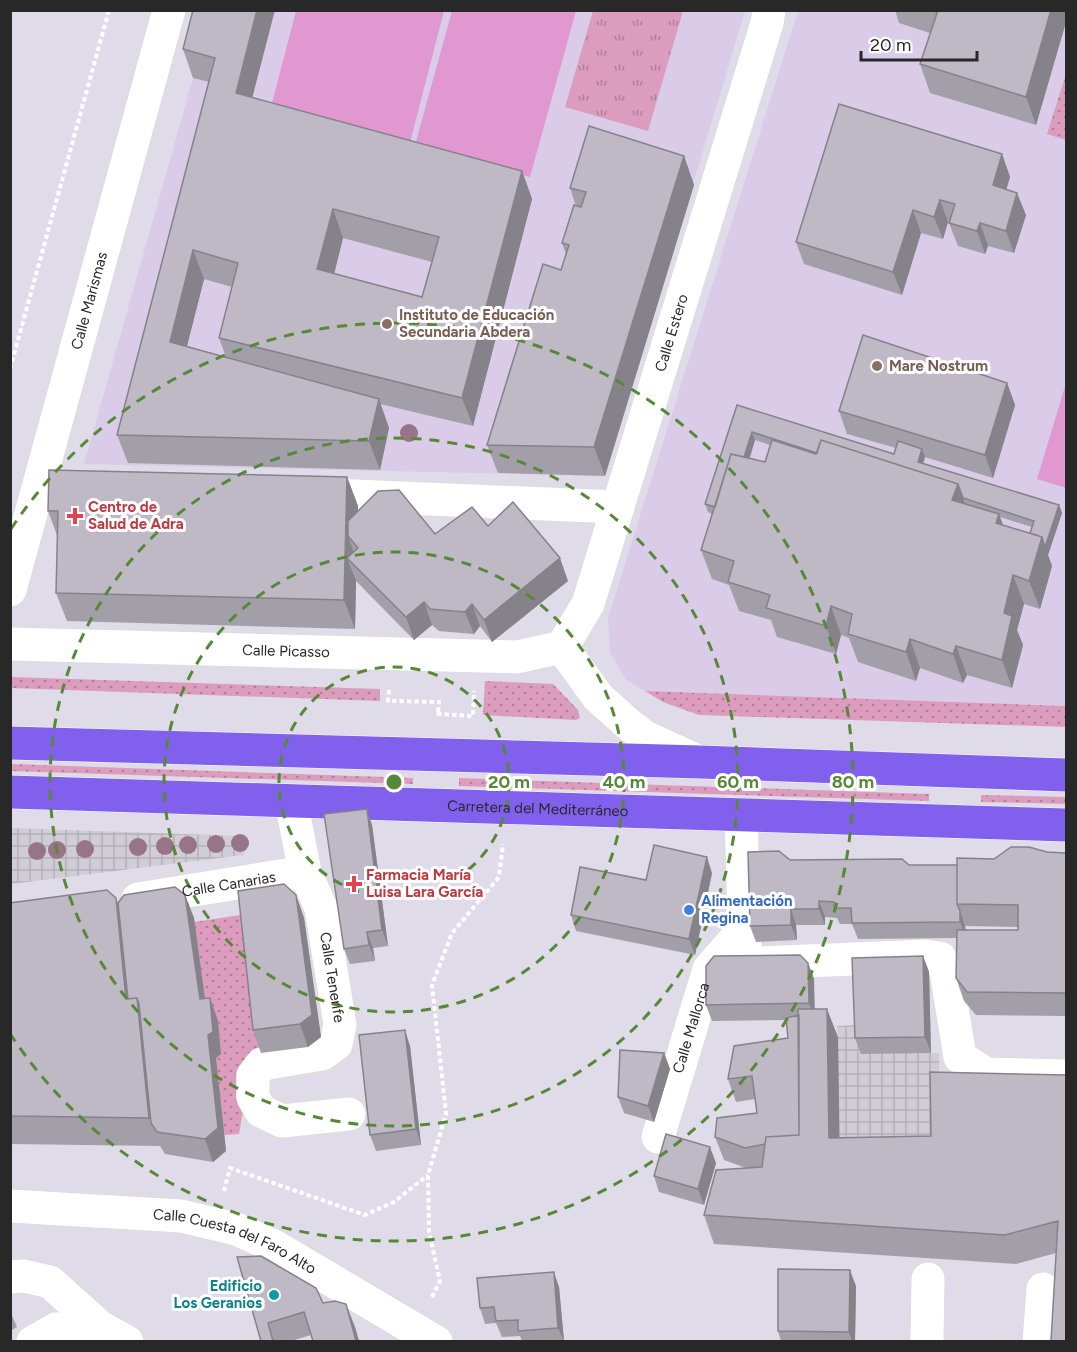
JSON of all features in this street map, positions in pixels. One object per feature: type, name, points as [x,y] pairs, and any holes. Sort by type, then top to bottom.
[{"type":"highway","points":[[10,742],[1066,775]]},
{"type":"highway","name":"Carretera del Mediterráneo","points":[[10,792],[1066,825]]},
{"type":"street","name":"Calle Marismas","points":[[10,590],[55,483],[169,10]]},
{"type":"street","name":"Calle Estero","points":[[561,647],[588,604],[764,34],[769,10]]},
{"type":"street","points":[[279,492],[618,507]]},
{"type":"street","name":"Calle Picasso","points":[[10,644],[517,657],[561,647]]},
{"type":"street","points":[[561,647],[598,697],[627,723],[645,737],[700,762]]},
{"type":"street","name":"Calle Tenerife","points":[[291,801],[305,872],[321,908],[340,1025],[336,1044],[322,1054],[262,1064],[253,1076],[253,1097],[261,1111],[282,1121],[349,1114]]},
{"type":"street","points":[[741,815],[746,944],[757,963],[926,956],[940,958],[946,971],[960,1057],[986,1074],[1066,1076]]},
{"type":"street","name":"Calle Canarias","points":[[105,905],[305,872]]},
{"type":"street","name":"Calle Mallorca","points":[[658,1137],[709,969],[746,944]]},
{"type":"street","name":"Calle Cuesta del Faro Alto","points":[[10,1206],[181,1216],[236,1229],[274,1246],[424,1338]]},
{"type":"street","points":[[17,1276],[50,1282],[113,1334]]},
{"type":"street","points":[[927,1341],[928,1279]]},
{"type":"street","points":[[1040,1341],[1043,1289]]},
{"type":"street","points":[[33,1341],[56,1329],[113,1334]]},
{"type":"path","points":[[10,369],[109,10]]},
{"type":"path","points":[[399,691],[389,690],[388,701],[439,702],[438,714]]},
{"type":"path","points":[[463,692],[474,693],[473,716]]},
{"type":"path","points":[[424,1338],[424,1312],[440,1281],[429,1232],[428,1175],[446,1114],[432,985],[452,933],[499,877],[503,844]]},
{"type":"path","points":[[236,1229],[223,1195],[230,1168],[365,1215],[394,1202],[428,1175]]},
{"type":"shaded area","name":"Instituto de Educación Secundaria Abdera","points":[[212,11],[745,11],[605,476],[84,464]]},
{"type":"shaded area","points":[[296,11],[444,11],[405,162],[266,126]]},
{"type":"shaded area","points":[[452,11],[576,11],[530,177],[415,145]]},
{"type":"shaded area","name":"Mare Nostrum","points":[[798,11],[1066,11],[1066,706],[645,691],[626,680],[610,652],[608,618]]},
{"type":"shaded area","points":[[1066,383],[1066,488],[1037,479]]},
{"type":"shaded area","points":[[11,828],[239,836],[247,847],[243,855],[11,884]]},
{"type":"shaded area","points":[[860,1025],[931,1053],[939,1053],[941,1165],[840,1167],[837,1026]]},
{"type":"green space","points":[[593,11],[683,11],[648,131],[565,107]]},
{"type":"green space","points":[[1066,74],[1066,140],[1047,134]]},
{"type":"green space","points":[[11,677],[380,689],[380,701],[11,688]]},
{"type":"green space","points":[[485,681],[553,684],[578,710],[580,718],[576,720],[483,715]]},
{"type":"green space","points":[[645,691],[1066,706],[1066,727],[699,715],[663,702]]},
{"type":"green space","points":[[11,764],[413,778],[413,784],[11,771]]},
{"type":"green space","points":[[459,778],[929,794],[929,801],[459,786]]},
{"type":"green space","points":[[981,795],[1066,797],[1066,804],[981,802]]},
{"type":"green space","points":[[247,914],[261,1053],[252,1059],[239,1134],[224,1135],[216,1058],[221,1054],[218,1021],[208,1022],[194,922]]},
{"type":"building","points":[[193,10],[257,10],[236,93],[522,171],[462,398],[219,338],[238,263],[193,250],[170,342],[379,399],[369,441],[117,435],[215,58],[183,49]],"holes":[[[333,209],[439,237],[422,297],[317,269]]]},
{"type":"building","points":[[938,10],[1051,10],[1026,97],[920,64]]},
{"type":"building","points":[[839,104],[1002,154],[993,185],[1017,193],[1006,231],[980,223],[977,231],[949,223],[955,204],[940,200],[934,217],[913,210],[893,272],[796,242]]},
{"type":"building","points":[[589,126],[684,156],[594,447],[487,445],[543,264],[561,270],[569,245],[562,243],[574,205],[581,207],[586,192],[570,188]]},
{"type":"building","points":[[863,335],[1007,383],[985,455],[839,411]]},
{"type":"building","points":[[737,405],[894,454],[898,441],[922,449],[918,462],[1059,505],[1045,547],[1042,537],[1030,533],[1034,521],[963,498],[958,484],[821,440],[817,453],[752,432],[744,457],[731,454],[715,507],[705,504]]},
{"type":"building","points":[[772,440],[816,454],[821,440],[958,484],[952,500],[999,514],[996,523],[1042,537],[1029,581],[1013,575],[1004,613],[1012,616],[1002,660],[956,646],[953,654],[910,639],[906,652],[848,634],[852,614],[831,606],[826,626],[766,608],[770,595],[728,582],[734,561],[701,550],[731,454],[765,462]]},
{"type":"building","points":[[49,470],[347,477],[344,600],[56,593],[58,511],[48,511]]},
{"type":"building","points":[[399,490],[435,534],[472,507],[488,526],[513,502],[560,558],[484,620],[472,604],[465,612],[430,609],[424,602],[406,617],[347,558],[358,548],[348,536],[348,521],[378,491]]},
{"type":"building","points":[[367,809],[382,930],[367,932],[369,945],[344,949],[324,814]]},
{"type":"building","points":[[654,845],[707,857],[689,939],[571,915],[580,867],[646,880]]},
{"type":"building","points":[[1011,847],[1029,847],[1066,854],[1066,993],[967,992],[956,978],[957,930],[1018,930],[1018,905],[957,904],[957,858],[994,859]]},
{"type":"building","points":[[779,851],[790,860],[902,859],[909,865],[957,865],[957,904],[960,911],[960,922],[852,923],[851,908],[834,908],[834,902],[819,901],[819,909],[791,909],[791,925],[750,926],[748,852]]},
{"type":"building","points":[[284,884],[296,895],[312,1015],[300,1024],[253,1030],[238,891]]},
{"type":"building","points":[[175,887],[185,895],[200,999],[210,998],[213,1032],[208,1035],[218,1128],[205,1139],[157,1132],[151,1123],[139,1004],[137,998],[128,999],[118,903],[124,895]]},
{"type":"building","points":[[107,890],[116,898],[126,999],[137,998],[149,1118],[10,1116],[10,903]]},
{"type":"building","points":[[800,955],[808,963],[809,1003],[706,1005],[706,966],[714,956]]},
{"type":"building","points":[[923,956],[925,1037],[855,1038],[852,958]]},
{"type":"building","points":[[798,1009],[827,1009],[829,1138],[931,1136],[930,1072],[1066,1075],[1066,1341],[1051,1341],[1058,1221],[1005,1235],[704,1215],[716,1170],[762,1167],[766,1137],[799,1135]]},
{"type":"building","points":[[799,1015],[799,1135],[766,1137],[765,1144],[745,1148],[715,1137],[717,1118],[757,1113],[752,1076],[728,1079],[734,1046],[788,1038],[786,1018]]},
{"type":"building","points":[[405,1030],[416,1129],[370,1135],[359,1035]]},
{"type":"building","points":[[620,1050],[664,1053],[648,1106],[618,1097]]},
{"type":"building","points":[[666,1134],[710,1147],[698,1189],[654,1176]]},
{"type":"building","points":[[261,1256],[316,1288],[323,1303],[335,1301],[346,1304],[356,1341],[313,1341],[304,1312],[268,1323],[273,1341],[261,1341],[237,1257]]},
{"type":"building","points":[[778,1269],[850,1270],[849,1332],[778,1331]]},
{"type":"building","points":[[554,1272],[558,1328],[518,1331],[518,1320],[496,1321],[494,1307],[480,1308],[477,1278]]},
{"type":"place","name":"Instituto de Educación Secundaria Abdera","points":[[387,324]]},
{"type":"place","name":"Mare Nostrum","points":[[877,366]]},
{"type":"place","name":"Centro de Salud de Adra","points":[[75,516]]},
{"type":"place","name":"Farmacia María Luisa Lara García","points":[[354,884]]},
{"type":"place","name":"Alimentación Regina","points":[[689,910]]},
{"type":"place","name":"Edificio Los Geranios","points":[[274,1295]]}]
